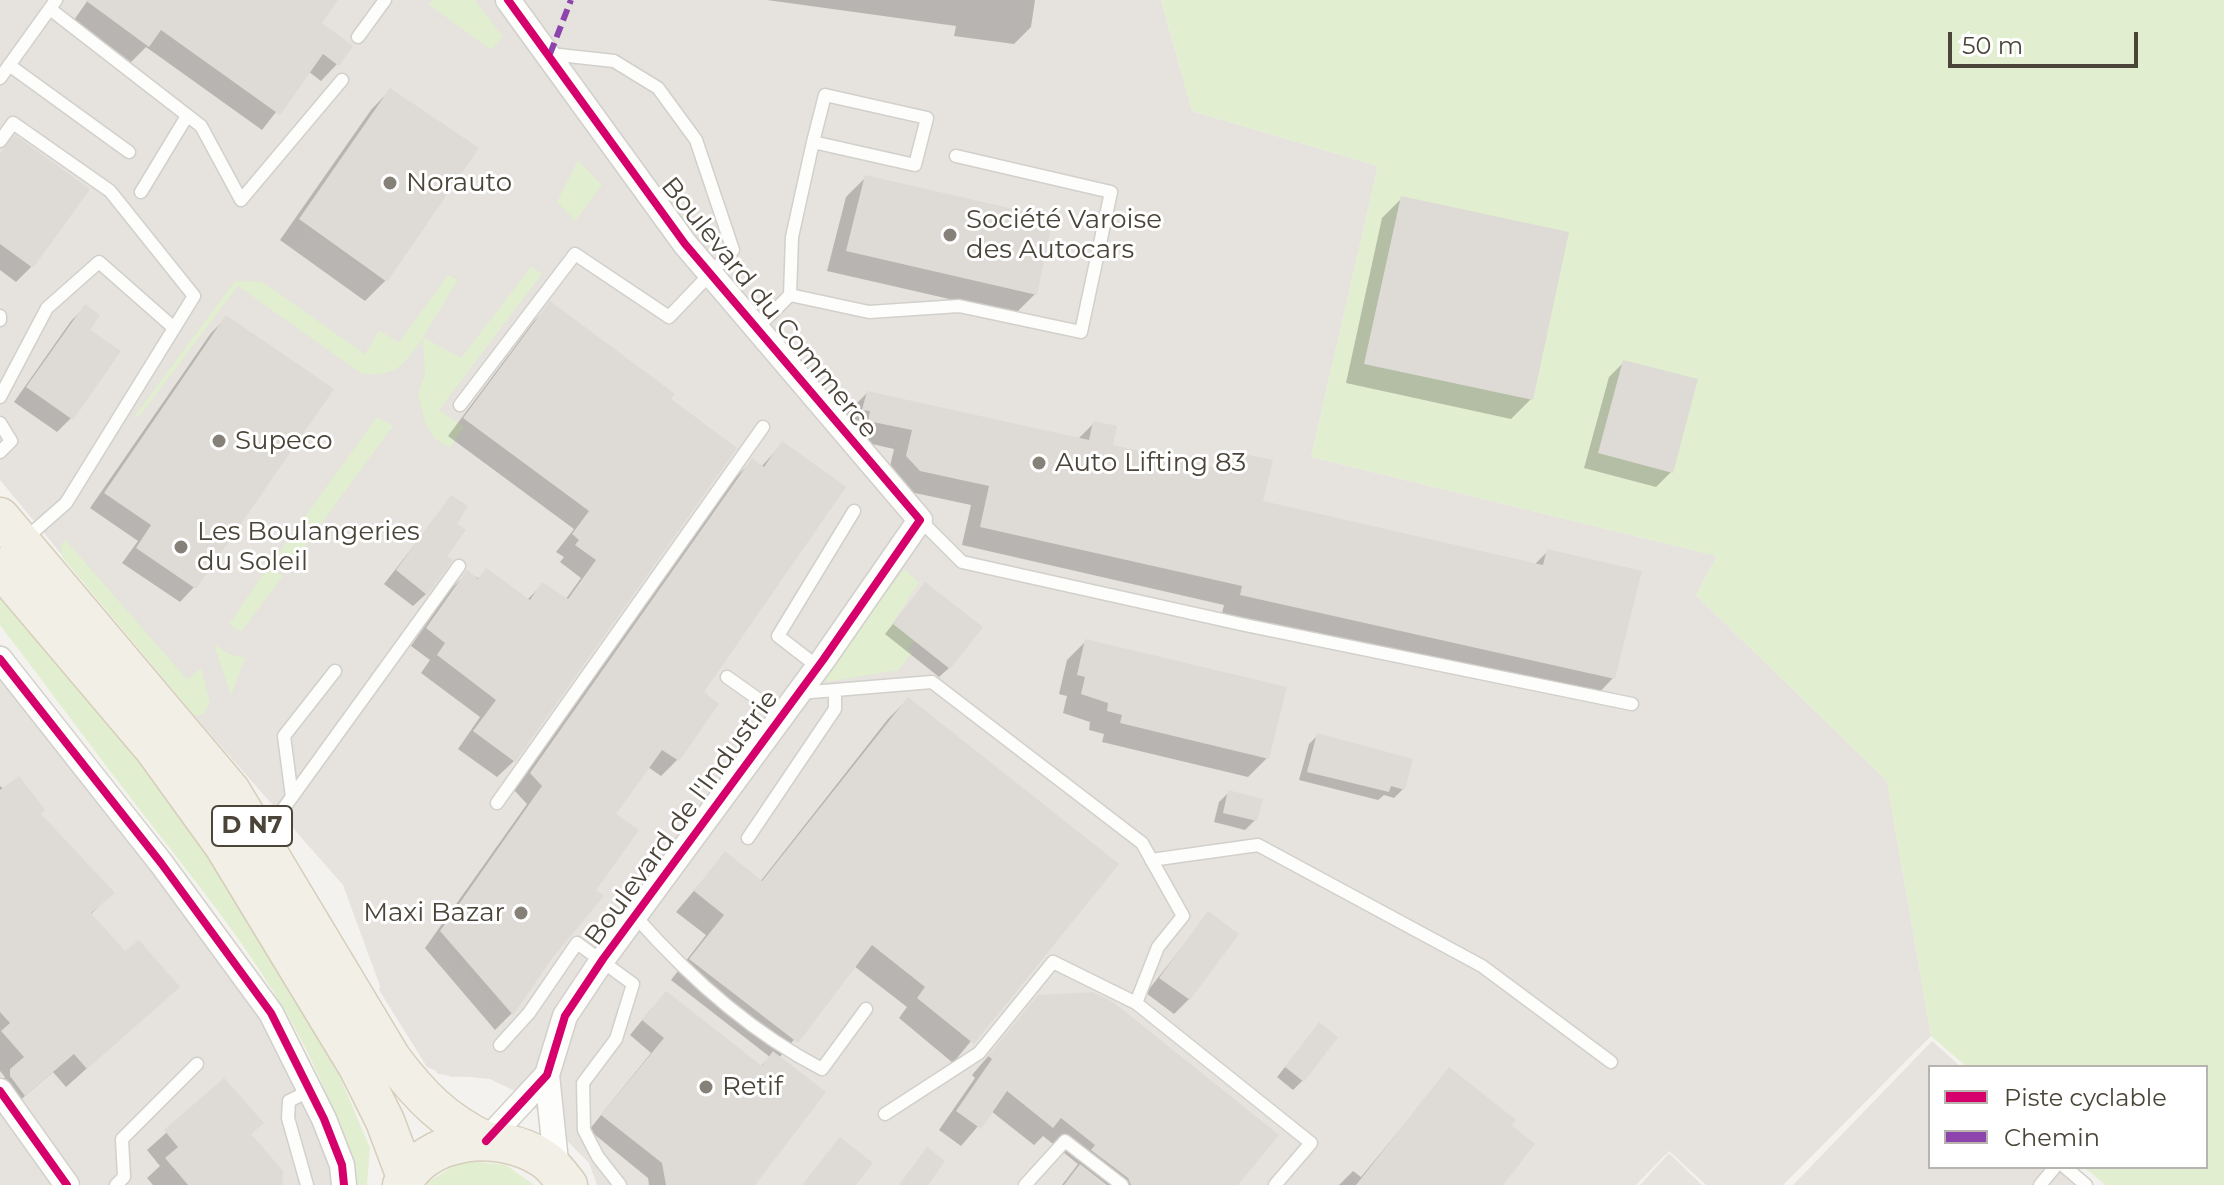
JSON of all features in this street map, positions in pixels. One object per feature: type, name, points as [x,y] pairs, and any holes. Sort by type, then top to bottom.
[{"type":"main road","name":"D N7","points":[[7,542],[231,791],[408,1079],[440,1116],[486,1141]]},
{"type":"main road","name":"D N7","points":[[7,542],[224,846],[358,1067],[385,1121],[404,1181]]},
{"type":"main road","points":[[404,1181],[427,1158],[450,1145],[486,1141],[512,1144],[542,1158],[562,1178]]},
{"type":"street","name":"Boulevard du Commerce","points":[[508,0],[709,273],[920,520]]},
{"type":"street","name":"Boulevard de l'Industrie","points":[[562,1178],[547,1075],[565,1016],[603,959],[818,667],[920,520]]},
{"type":"street","points":[[0,659],[161,863],[271,1013],[311,1090],[342,1165],[344,1185]]},
{"type":"street","name":"Boulevard de l'Industrie","points":[[486,1141],[547,1075]]},
{"type":"street","points":[[0,1091],[67,1185]]},
{"type":"lane","points":[[358,37],[385,0]]},
{"type":"lane","points":[[0,78],[53,4],[201,126],[241,200],[342,80]]},
{"type":"lane","points":[[460,405],[575,254],[669,317],[733,250],[696,140],[658,88],[614,61],[550,54]]},
{"type":"lane","points":[[9,65],[129,152]]},
{"type":"lane","points":[[756,329],[790,295],[792,237],[813,142],[825,95],[927,118],[915,165],[813,142]]},
{"type":"lane","points":[[141,192],[187,116]]},
{"type":"lane","points":[[0,141],[13,123],[110,191],[194,296],[66,503],[7,542]]},
{"type":"lane","points":[[790,295],[869,312],[959,306],[1081,332],[1111,192],[956,156]]},
{"type":"lane","points":[[0,397],[47,308],[99,262],[174,328]]},
{"type":"lane","points":[[0,423],[11,441],[0,452]]},
{"type":"lane","points":[[497,803],[763,427]]},
{"type":"lane","points":[[818,667],[778,636],[854,511]]},
{"type":"lane","points":[[920,520],[962,562],[1245,625],[1632,704]]},
{"type":"lane","points":[[258,835],[292,797],[459,566]]},
{"type":"lane","points":[[292,797],[284,736],[335,671]]},
{"type":"lane","points":[[727,677],[782,716]]},
{"type":"lane","points":[[799,693],[932,682],[1142,843],[1183,916],[1158,947],[1136,1003]]},
{"type":"lane","points":[[748,838],[835,709],[835,690]]},
{"type":"lane","points":[[1151,860],[1258,845],[1482,966],[1611,1062]]},
{"type":"lane","points":[[635,916],[680,967],[787,1051],[822,1069],[866,1009]]},
{"type":"lane","points":[[500,1045],[529,1013],[577,943],[603,959],[633,984],[616,1039],[583,1083],[584,1130],[598,1157],[620,1185]]},
{"type":"lane","points":[[885,1114],[979,1053],[1053,962],[1136,1003],[1311,1143],[1275,1185]]},
{"type":"lane","points":[[116,1185],[124,1177],[122,1139],[197,1064]]},
{"type":"lane","points":[[307,1185],[288,1118],[289,1101],[311,1090]]},
{"type":"lane","points":[[1025,1185],[1065,1141],[1122,1185]]},
{"type":"lane","points":[[2040,1185],[2053,1169]]},
{"type":"lane","points":[[2067,1169],[2086,1185]]},
{"type":"shaded area","points":[[0,0],[1161,0],[1192,111],[1378,166],[1311,457],[1717,556],[1696,595],[1887,781],[1931,1036],[1783,1185],[1706,1185],[1669,1151],[1636,1185],[597,1185],[589,1163],[521,1094],[490,1079],[438,1074],[384,997],[343,885],[204,727],[0,480]]},
{"type":"shaded area","points":[[429,5],[525,75],[538,109],[546,149],[481,240],[448,275],[398,342],[379,330],[365,354],[263,282],[304,227],[390,287],[492,140],[387,67]]},
{"type":"shaded area","points":[[534,192],[570,216],[461,358],[423,337],[458,280],[520,200],[526,202]]},
{"type":"shaded area","points":[[352,419],[366,429],[233,616],[213,606]]},
{"type":"shaded area","points":[[434,438],[450,448],[286,670],[275,665],[247,625],[382,442],[400,455]]},
{"type":"shaded area","points":[[78,528],[201,668],[187,679],[65,539]]},
{"type":"shaded area","points":[[0,644],[285,1016],[321,1083],[357,1185],[0,1185]]},
{"type":"shaded area","points":[[436,749],[495,785],[509,802],[503,824],[433,928],[527,1044],[520,1070],[508,1083],[486,1076],[451,1077],[427,1067],[379,990],[383,977],[407,947],[350,874]]},
{"type":"shaded area","points":[[1932,1041],[1959,1065],[1928,1065],[1928,1169],[2077,1169],[2087,1177],[2081,1185],[1793,1185]]},
{"type":"shaded area","points":[[1669,1153],[1702,1185],[1640,1185]]},
{"type":"green space","points":[[432,0],[475,0],[503,37],[491,50],[429,5]]},
{"type":"green space","points":[[1161,0],[2224,0],[2224,1185],[2105,1185],[2086,1169],[2208,1169],[2208,1065],[1965,1065],[1931,1036],[1887,781],[1696,595],[1717,556],[1311,457],[1378,166],[1192,111]]},
{"type":"green space","points":[[578,160],[602,185],[575,221],[557,202]]},
{"type":"green space","points":[[531,266],[542,274],[439,410],[464,427],[450,448],[434,438],[426,425],[418,394],[425,375],[423,338],[399,367],[384,373],[362,374],[238,286],[140,416],[134,417],[235,281],[263,282],[365,354],[379,330],[399,342],[448,275],[458,280],[424,337],[461,357]]},
{"type":"green space","points":[[377,417],[393,426],[289,568],[274,559]]},
{"type":"green space","points":[[65,539],[187,679],[201,668],[210,703],[204,714],[195,716],[62,557],[61,545]]},
{"type":"green space","points":[[268,567],[283,576],[241,632],[229,624]]},
{"type":"green space","points":[[904,569],[919,582],[893,623],[915,641],[908,649],[912,653],[899,670],[827,682],[823,677]]},
{"type":"green space","points":[[0,595],[162,787],[221,877],[340,1077],[370,1148],[367,1185],[353,1185],[340,1133],[322,1083],[299,1035],[272,990],[212,903],[0,625]]},
{"type":"green space","points":[[214,644],[229,654],[245,658],[231,696]]},
{"type":"green space","points":[[470,1161],[506,1165],[534,1185],[423,1185],[454,1166]]},
{"type":"building","points":[[85,0],[338,0],[322,23],[353,46],[339,66],[323,54],[280,115],[161,30],[149,47]]},
{"type":"building","name":"Norauto","points":[[390,88],[479,148],[387,282],[299,219]]},
{"type":"building","points":[[15,135],[90,189],[33,268],[0,244],[0,153]]},
{"type":"building","name":"Société Varoise des Autocars","points":[[865,175],[1053,218],[1037,295],[846,251]]},
{"type":"building","points":[[1401,196],[1569,232],[1533,400],[1364,364]]},
{"type":"building","points":[[550,301],[675,394],[671,399],[737,448],[515,762],[473,731],[496,700],[437,655],[445,643],[426,628],[467,570],[478,579],[486,568],[530,600],[542,582],[568,599],[596,560],[575,545],[579,540],[572,534],[589,511],[463,418]]},
{"type":"building","points":[[85,304],[100,315],[90,330],[121,351],[73,420],[26,387]]},
{"type":"building","name":"Supeco","points":[[226,315],[334,389],[196,589],[136,548],[151,525],[104,493]]},
{"type":"building","points":[[1623,360],[1698,379],[1673,473],[1598,453]]},
{"type":"building","points":[[867,391],[1089,440],[1093,421],[1117,426],[1113,445],[1240,473],[1244,454],[1273,460],[1263,501],[1543,565],[1547,549],[1642,571],[1615,679],[1240,595],[1242,586],[980,527],[989,486],[920,471],[906,456],[912,430],[868,421],[870,411],[862,410]]},
{"type":"building","points":[[782,441],[846,487],[704,692],[719,704],[679,761],[662,750],[616,814],[639,830],[596,890],[604,896],[553,957],[513,1015],[440,931],[542,786],[530,773],[752,458],[764,467]]},
{"type":"building","points":[[451,495],[468,506],[457,524],[466,530],[447,556],[453,560],[427,595],[396,570]]},
{"type":"building","points":[[925,582],[983,627],[950,669],[893,624]]},
{"type":"building","points":[[1085,639],[1287,687],[1269,759],[1120,723],[1122,715],[1107,711],[1108,703],[1081,694],[1085,677],[1077,675]]},
{"type":"building","points":[[908,697],[1119,864],[974,1044],[917,998],[925,987],[872,945],[798,1043],[689,959],[724,915],[694,891],[725,851],[762,881]]},
{"type":"building","points":[[1317,733],[1413,759],[1405,790],[1391,786],[1389,792],[1307,772]]},
{"type":"building","points":[[19,776],[45,810],[41,814],[115,893],[91,913],[125,951],[139,940],[180,987],[87,1069],[74,1054],[25,1096],[10,1076],[10,1069],[24,1057],[1,1031],[10,1023],[0,1012],[0,790]]},
{"type":"building","points":[[1228,790],[1263,799],[1257,821],[1223,813]]},
{"type":"building","points":[[1208,911],[1239,934],[1190,1000],[1159,978]]},
{"type":"building","name":"Retif","points":[[666,991],[762,1066],[773,1051],[826,1092],[755,1185],[666,1185],[662,1163],[601,1115],[664,1038],[642,1020]]},
{"type":"building","points":[[1093,992],[1113,1002],[1279,1135],[1238,1185],[1131,1185],[1128,1178],[1091,1150],[1095,1145],[1061,1118],[1053,1128],[1007,1091],[981,1129],[956,1111],[992,1059],[988,1056],[1038,995]]},
{"type":"building","points":[[1319,1022],[1338,1037],[1304,1082],[1285,1067]]},
{"type":"building","points":[[1449,1067],[1516,1120],[1511,1125],[1535,1144],[1503,1185],[1356,1185]]},
{"type":"building","points":[[224,1078],[264,1123],[251,1134],[283,1171],[282,1185],[188,1185],[165,1158],[178,1147],[164,1130]]},
{"type":"building","points":[[840,1137],[873,1163],[856,1185],[802,1185]]},
{"type":"building","points":[[927,1147],[945,1161],[928,1185],[899,1185]]},
{"type":"building","points":[[1080,1164],[1107,1185],[1064,1185]]},
{"type":"marked path","points":[[550,54],[571,0]]},
{"type":"cycle path","points":[[486,1141],[547,1075],[565,1016],[603,959],[823,660],[920,520],[685,244],[508,0]]},
{"type":"cycle path","points":[[0,659],[161,863],[271,1013],[324,1119],[342,1165],[344,1185]]},
{"type":"cycle path","points":[[0,1091],[67,1185]]},
{"type":"place","name":"Norauto","points":[[390,183]]},
{"type":"place","name":"Société Varoise des Autocars","points":[[950,235]]},
{"type":"place","name":"Supeco","points":[[219,441]]},
{"type":"place","name":"Auto Lifting 83","points":[[1039,463]]},
{"type":"place","name":"Les Boulangeries du Soleil","points":[[181,547]]},
{"type":"place","name":"Maxi Bazar","points":[[521,913]]},
{"type":"place","name":"Retif","points":[[706,1087]]}]
